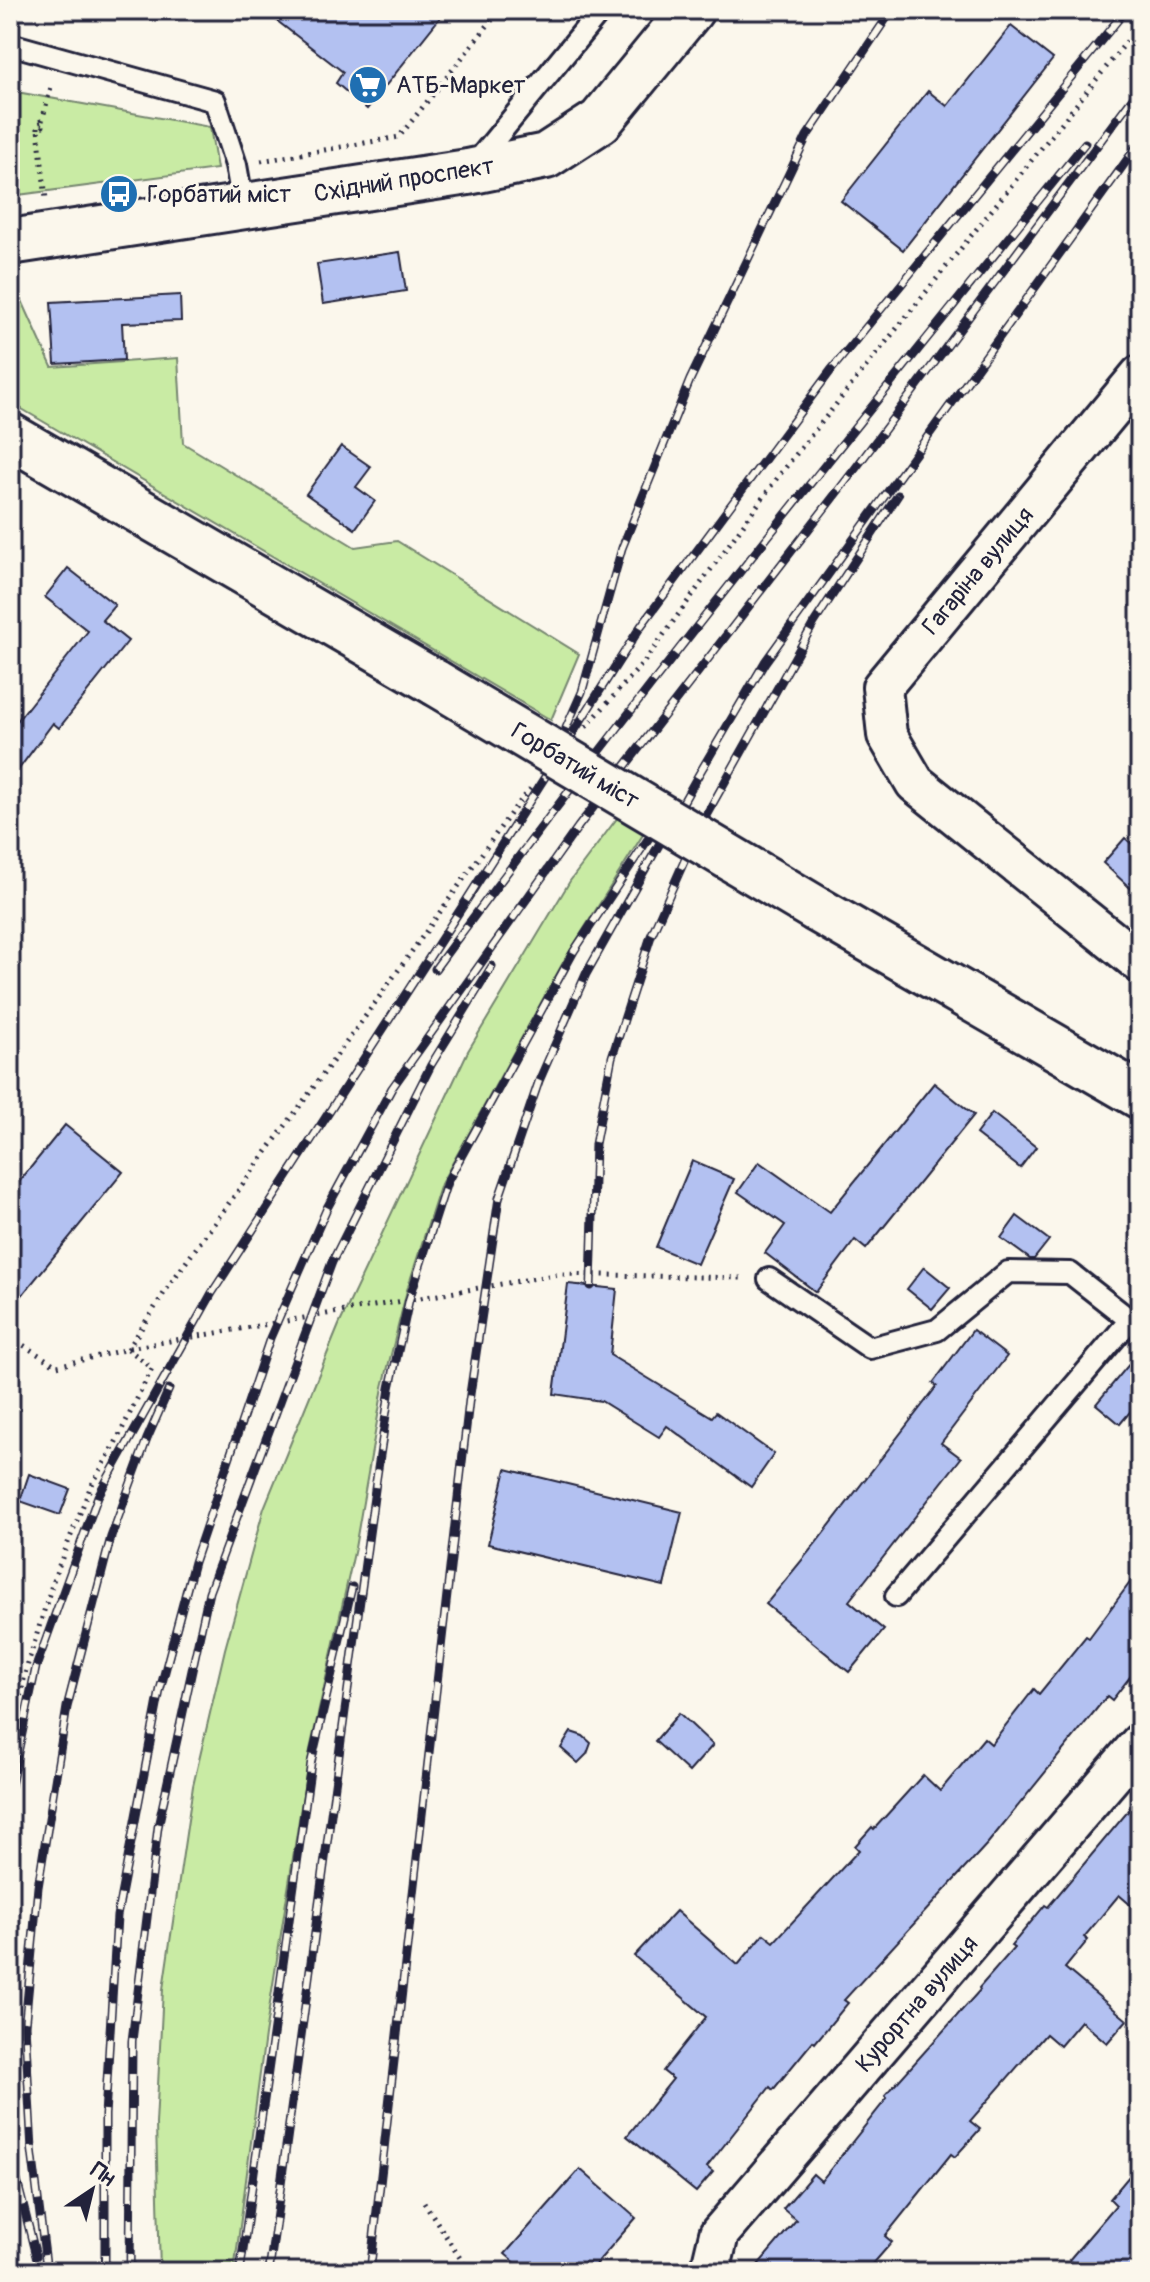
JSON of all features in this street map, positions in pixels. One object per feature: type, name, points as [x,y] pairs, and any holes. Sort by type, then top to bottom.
[{"type":"street","name":"Східний проспект","points":[[30,238],[239,185],[468,172],[546,156],[600,121],[691,10]]},
{"type":"street","name":"Гагаріна вулиця","points":[[1140,375],[882,687],[887,735],[915,783],[1140,963]]},
{"type":"street","name":"Горбатий міст","points":[[10,436],[1140,1096]]},
{"type":"street","name":"Курортна вулиця","points":[[710,2272],[719,2234],[1140,1743]]},
{"type":"lane","points":[[468,172],[601,10]]},
{"type":"lane","points":[[10,44],[215,101],[239,185]]},
{"type":"lane","points":[[769,1279],[870,1348],[937,1330],[1008,1272],[1070,1273],[1135,1318],[896,1596]]},
{"type":"path","points":[[239,185],[399,137],[500,10]]},
{"type":"path","points":[[584,730],[644,662],[777,478],[1140,25]]},
{"type":"path","points":[[30,238],[38,129],[43,126],[59,58]]},
{"type":"path","points":[[128,1349],[170,1284],[513,810],[537,782]]},
{"type":"path","points":[[10,1337],[57,1366],[128,1349],[560,1274],[769,1279]]},
{"type":"path","points":[[10,1746],[26,1670],[54,1578],[90,1488],[152,1368],[128,1349]]},
{"type":"path","points":[[424,2202],[469,2272]]},
{"type":"path","points":[[10,2253],[15,2272]]},
{"type":"green space","points":[[10,71],[17,92],[210,127],[217,169],[10,196]]},
{"type":"green space","points":[[19,294],[52,367],[178,358],[183,443],[355,547],[397,541],[579,654],[551,720],[10,402],[10,295]]},
{"type":"green space","points":[[618,817],[644,833],[565,959],[441,1184],[407,1290],[383,1387],[355,1548],[310,1750],[265,2035],[234,2272],[160,2272],[156,2124],[163,1989],[193,1786],[225,1649],[264,1508],[339,1325],[468,1051],[570,881]]},
{"type":"building","points":[[263,10],[446,10],[367,109],[336,83],[343,72]]},
{"type":"building","points":[[1011,26],[1053,59],[903,250],[841,201],[928,91],[947,106]]},
{"type":"building","points":[[400,252],[406,291],[323,304],[317,264]]},
{"type":"building","points":[[180,295],[181,321],[122,323],[124,360],[55,364],[51,302]]},
{"type":"building","points":[[341,446],[371,467],[356,487],[375,501],[355,529],[306,494]]},
{"type":"building","points":[[68,568],[115,605],[102,620],[128,641],[59,728],[53,723],[10,781],[10,730],[88,631],[45,597]]},
{"type":"building","points":[[1125,838],[1140,851],[1140,897],[1103,863]]},
{"type":"building","points":[[934,1083],[974,1115],[866,1249],[855,1240],[816,1292],[765,1253],[785,1225],[738,1192],[759,1162],[830,1212]]},
{"type":"building","points":[[992,1113],[1036,1147],[1020,1168],[976,1134]]},
{"type":"building","points":[[65,1125],[123,1172],[10,1310],[10,1193]]},
{"type":"building","points":[[692,1161],[734,1179],[697,1264],[656,1247]]},
{"type":"building","points":[[1017,1216],[1049,1240],[1034,1259],[1001,1238]]},
{"type":"building","points":[[924,1267],[950,1288],[932,1309],[907,1289]]},
{"type":"building","points":[[568,1284],[617,1289],[610,1355],[712,1417],[716,1412],[774,1454],[751,1487],[667,1426],[659,1437],[601,1401],[554,1394]]},
{"type":"building","points":[[973,1330],[1007,1356],[941,1443],[961,1458],[849,1601],[884,1630],[849,1672],[766,1604],[937,1386],[933,1383]]},
{"type":"building","points":[[1140,1351],[1140,1400],[1120,1424],[1096,1404]]},
{"type":"building","points":[[506,1469],[682,1512],[664,1586],[488,1544]]},
{"type":"building","points":[[29,1474],[70,1489],[60,1515],[20,1501]]},
{"type":"building","points":[[1140,1569],[1140,1664],[1112,1700],[1107,1696],[988,1843],[844,2000],[848,2003],[815,2043],[813,2041],[773,2090],[770,2087],[707,2167],[713,2172],[696,2192],[627,2136],[673,2079],[663,2071],[706,2017],[634,1956],[676,1911],[738,1965],[764,1934],[774,1942],[859,1850],[855,1846],[923,1775],[940,1791],[984,1738],[991,1744],[1034,1689],[1039,1694],[1086,1636],[1089,1638]]},
{"type":"building","points":[[679,1713],[713,1745],[689,1772],[655,1741]]},
{"type":"building","points":[[571,1732],[591,1743],[587,1754],[578,1763],[561,1748]]},
{"type":"building","points":[[1140,1797],[1140,1913],[1119,1895],[1084,1937],[1088,1940],[1065,1968],[1127,2020],[1107,2043],[1081,2021],[1060,2046],[1046,2034],[970,2121],[980,2129],[955,2157],[951,2154],[885,2236],[892,2242],[866,2272],[752,2272],[796,2220],[783,2209],[813,2174],[821,2181],[887,2098],[885,2096],[980,1990],[1014,1948],[1011,1946],[1045,1905],[1048,1907]]},
{"type":"building","points":[[1140,2163],[1140,2260],[1130,2272],[1083,2272],[1069,2260],[1116,2205],[1110,2199]]},
{"type":"building","points":[[580,2169],[636,2218],[589,2272],[526,2272],[505,2254]]},
{"type":"railway","points":[[566,728],[582,692],[622,548],[690,380],[807,136],[892,10]]},
{"type":"railway","points":[[10,1790],[36,1667],[98,1496],[212,1293],[641,626],[832,369],[1126,10]]},
{"type":"railway","points":[[105,2272],[105,2115],[117,1916],[160,1690],[194,1562],[270,1338],[327,1208],[392,1088],[578,827],[855,469],[1140,88]]},
{"type":"railway","points":[[370,2272],[469,1401],[499,1198],[539,1081],[586,974],[765,662],[1140,142]]},
{"type":"railway","points":[[435,969],[674,655],[1085,143]]},
{"type":"railway","points":[[591,1286],[595,1144],[612,1057],[651,936],[699,828],[814,623],[898,495]]},
{"type":"railway","points":[[269,2272],[376,1482],[390,1388],[409,1300],[447,1182],[574,951],[666,812]]},
{"type":"railway","points":[[130,2272],[132,2041],[158,1827],[209,1592],[332,1262],[431,1065],[492,966]]},
{"type":"railway","points":[[47,2272],[32,2150],[25,2025],[38,1887],[67,1707],[111,1537],[169,1389]]},
{"type":"railway","points":[[240,2272],[311,1763],[352,1587]]},
{"type":"railway","points":[[10,2153],[36,2256]]},
{"type":"place","name":"АТБ-Маркет","points":[[368,85]]},
{"type":"place","name":"Горбатий міст","points":[[119,194]]}]
